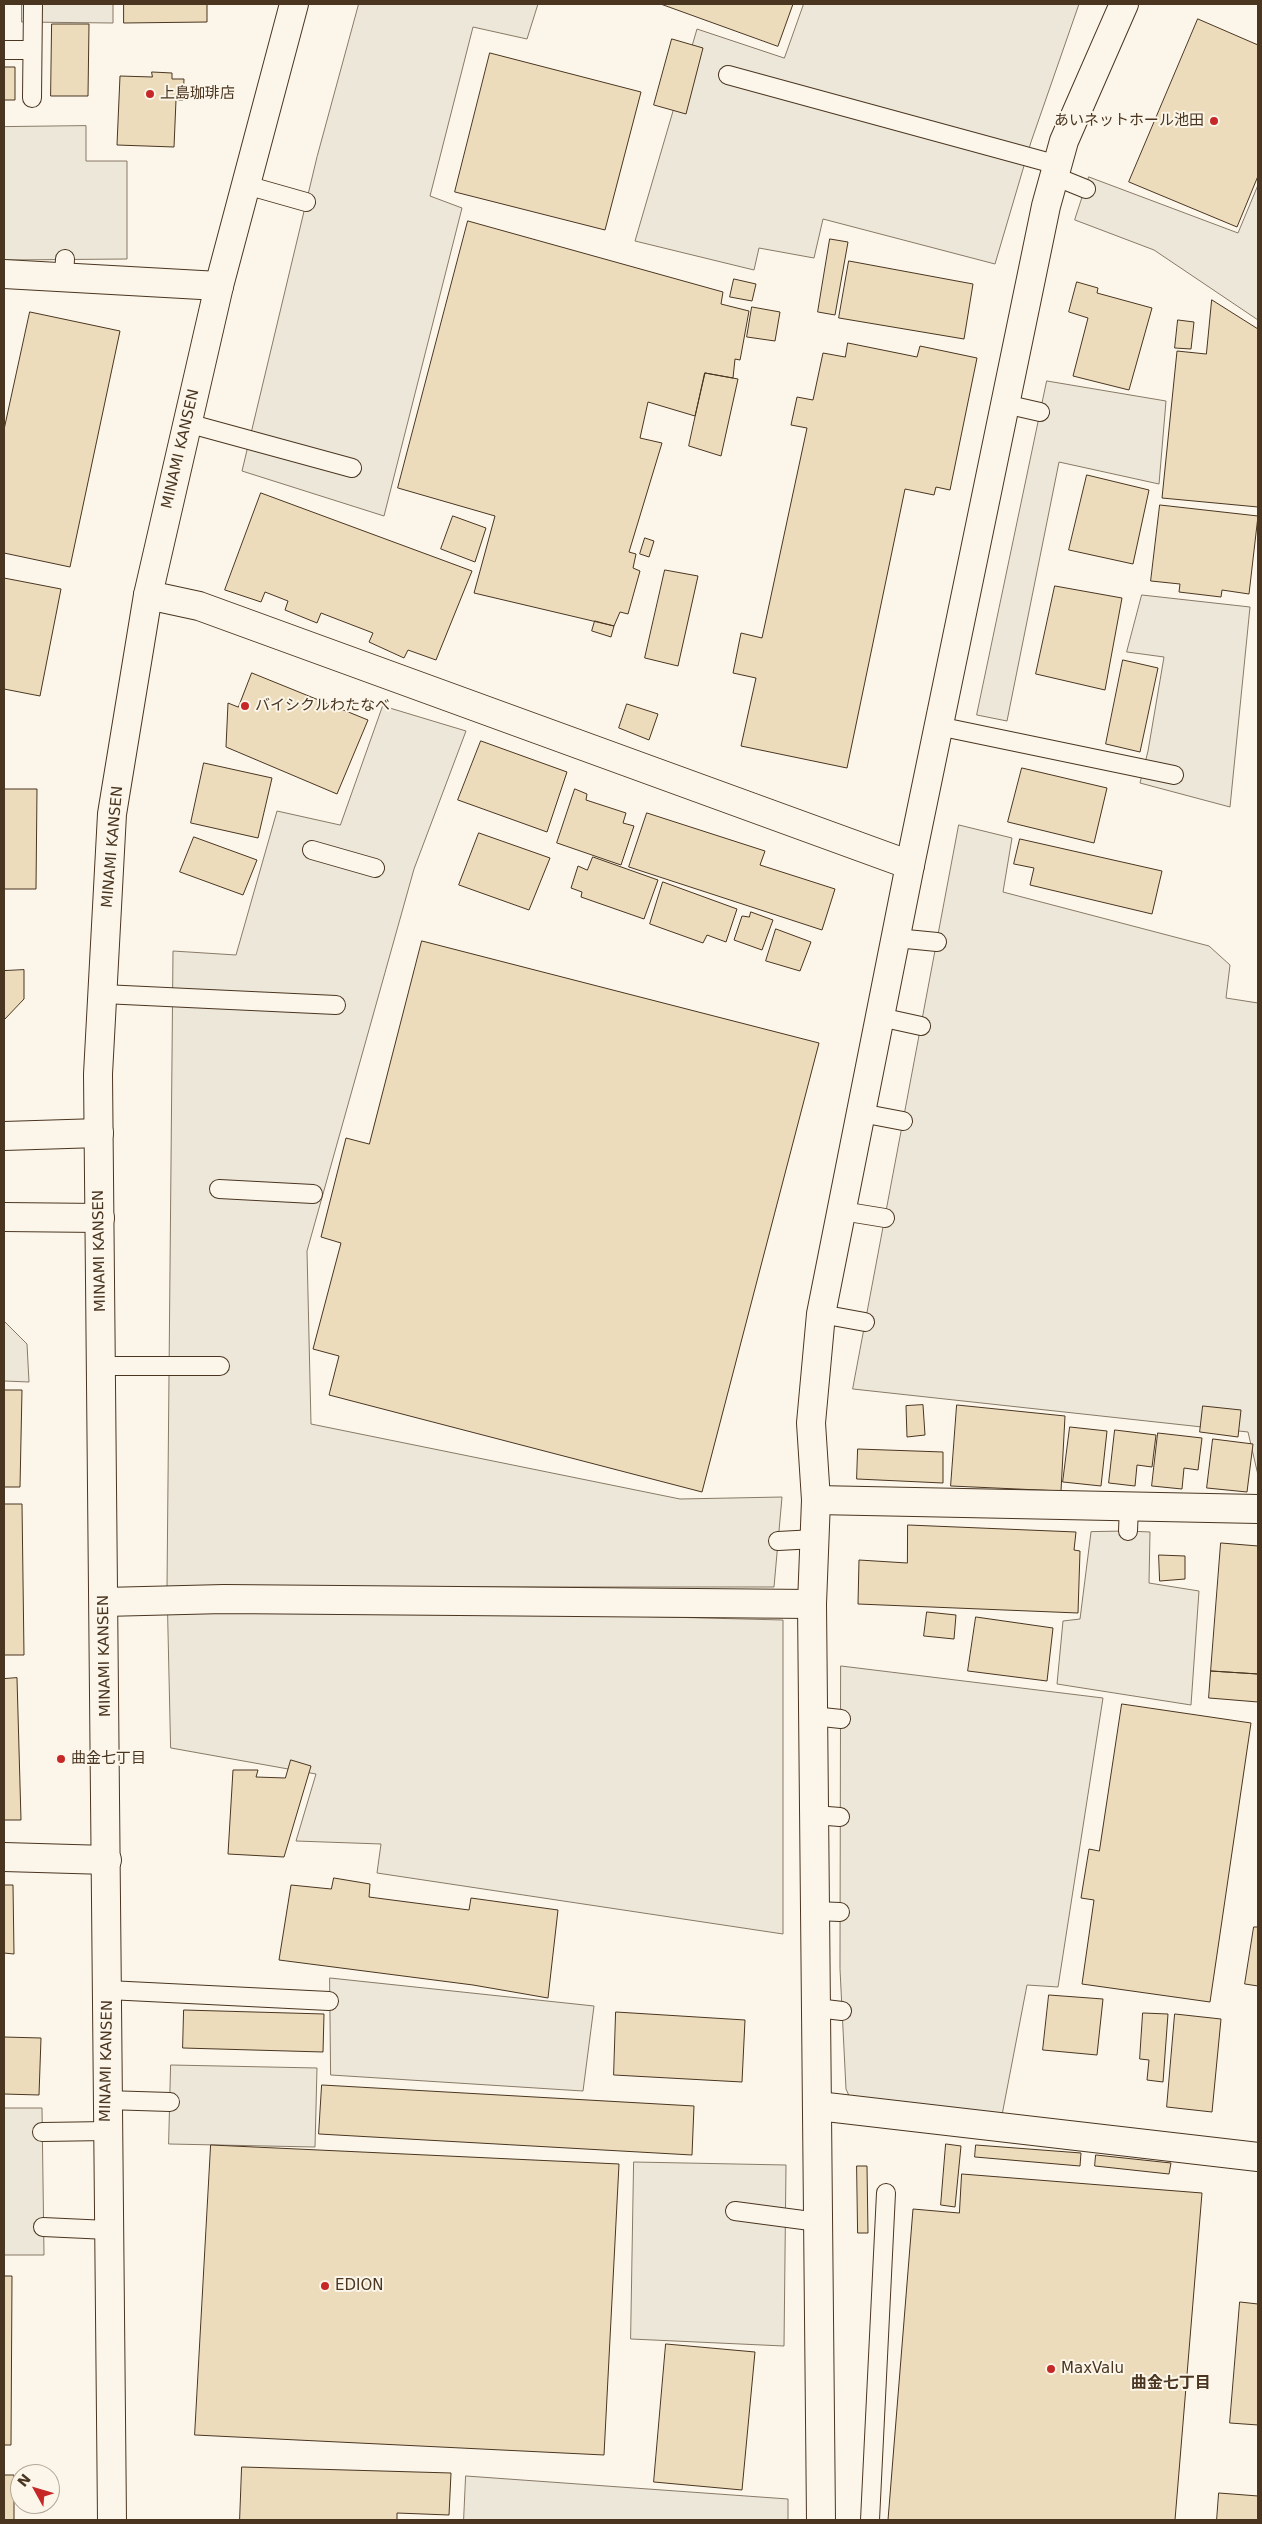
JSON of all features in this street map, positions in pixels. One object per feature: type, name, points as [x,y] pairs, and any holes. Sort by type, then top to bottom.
[{"type":"street","name":"MINAMI KANSEN","points":[[112,2520],[106,2100],[108,1990],[107,1860],[98,1074],[112,814],[148,595],[218,286],[294,4]]},
{"type":"street","points":[[821,2520],[818,2106],[829,2010],[828,1816],[813,1716],[812,1604],[816,1500],[811,1423],[821,1314],[938,726],[1046,206],[1068,133],[1124,4]]},
{"type":"street","points":[[4,274],[65,268],[218,286]]},
{"type":"street","points":[[148,595],[199,606],[910,865]]},
{"type":"street","points":[[4,1136],[99,1133]]},
{"type":"street","points":[[4,1217],[100,1218]]},
{"type":"street","points":[[816,1500],[1128,1518],[1258,1509]]},
{"type":"street","points":[[104,1602],[224,1599],[812,1604]]},
{"type":"street","points":[[4,1857],[107,1860]]},
{"type":"street","points":[[818,2106],[1258,2157]]},
{"type":"lane","points":[[32,98],[33,4]]},
{"type":"lane","points":[[4,50],[32,50]]},
{"type":"lane","points":[[728,75],[1056,170],[1086,189]]},
{"type":"lane","points":[[246,186],[306,202]]},
{"type":"lane","points":[[1005,404],[1040,412]]},
{"type":"lane","points":[[187,423],[352,468]]},
{"type":"lane","points":[[938,726],[1174,775]]},
{"type":"lane","points":[[312,850],[375,868]]},
{"type":"lane","points":[[896,938],[937,942]]},
{"type":"lane","points":[[103,994],[336,1005]]},
{"type":"lane","points":[[880,1017],[921,1026]]},
{"type":"lane","points":[[861,1114],[903,1121]]},
{"type":"lane","points":[[219,1189],[313,1194]]},
{"type":"lane","points":[[842,1211],[885,1218]]},
{"type":"lane","points":[[821,1314],[865,1322]]},
{"type":"lane","points":[[102,1366],[220,1366]]},
{"type":"lane","points":[[778,1541],[815,1539]]},
{"type":"lane","points":[[813,1716],[841,1719]]},
{"type":"lane","points":[[108,1990],[329,2001]]},
{"type":"lane","points":[[106,2100],[170,2102]]},
{"type":"lane","points":[[42,2132],[107,2131]]},
{"type":"lane","points":[[870,2520],[886,2193]]},
{"type":"lane","points":[[735,2211],[818,2222]]},
{"type":"lane","points":[[43,2227],[108,2230]]},
{"type":"shaded area","points":[[22,4],[113,4],[113,23],[22,22]]},
{"type":"shaded area","points":[[359,4],[538,4],[527,39],[473,27],[430,196],[462,208],[384,516],[242,471],[317,157]]},
{"type":"shaded area","points":[[804,4],[1079,4],[1031,142],[995,264],[823,219],[814,258],[759,248],[754,270],[635,241],[697,29],[784,58]]},
{"type":"shaded area","points":[[86,126],[86,161],[127,161],[127,259],[4,260],[4,127]]},
{"type":"shaded area","points":[[1089,177],[1238,233],[1258,185],[1258,320],[1154,250],[1075,220]]},
{"type":"shaded area","points":[[1047,381],[1166,401],[1159,484],[1059,462],[1007,721],[977,715]]},
{"type":"shaded area","points":[[1142,595],[1250,607],[1230,807],[1140,783],[1148,751],[1164,657],[1127,652]]},
{"type":"shaded area","points":[[383,706],[466,731],[414,869],[307,1251],[311,1424],[680,1499],[782,1497],[774,1587],[167,1587],[173,951],[236,955],[277,811],[340,825]]},
{"type":"shaded area","points":[[959,825],[1012,838],[1003,892],[1209,946],[1230,965],[1226,998],[1258,1003],[1258,1475],[1248,1432],[853,1389]]},
{"type":"shaded area","points":[[4,1321],[27,1344],[29,1382],[4,1381]]},
{"type":"shaded area","points":[[1091,1532],[1150,1532],[1149,1583],[1199,1591],[1191,1705],[1057,1684],[1063,1621],[1080,1619]]},
{"type":"shaded area","points":[[168,1613],[510,1613],[783,1620],[783,1934],[377,1873],[381,1844],[296,1841],[316,1774],[171,1748]]},
{"type":"shaded area","points":[[841,1666],[1103,1698],[1058,1987],[1027,1985],[1002,2115],[850,2098],[846,2089],[840,1969]]},
{"type":"shaded area","points":[[330,1978],[594,2006],[583,2091],[331,2075]]},
{"type":"shaded area","points":[[171,2065],[317,2068],[315,2147],[169,2144]]},
{"type":"shaded area","points":[[4,2108],[42,2108],[44,2255],[4,2255]]},
{"type":"shaded area","points":[[634,2162],[786,2165],[784,2346],[631,2339]]},
{"type":"shaded area","points":[[466,2476],[788,2499],[788,2520],[464,2520]]},
{"type":"building","points":[[124,4],[207,4],[207,22],[124,23]]},
{"type":"building","points":[[661,4],[793,4],[778,46]]},
{"type":"building","points":[[1198,19],[1258,45],[1258,176],[1237,227],[1129,182]]},
{"type":"building","points":[[52,24],[89,24],[88,96],[51,96]]},
{"type":"building","points":[[672,39],[703,48],[686,114],[654,105]]},
{"type":"building","points":[[490,53],[641,92],[605,230],[455,192]]},
{"type":"building","points":[[4,67],[15,67],[15,100],[4,100]]},
{"type":"building","points":[[152,72],[172,73],[172,79],[184,79],[183,100],[176,100],[174,147],[117,145],[120,76],[152,77]]},
{"type":"building","points":[[468,221],[723,292],[721,304],[749,311],[740,360],[735,359],[733,378],[705,373],[695,416],[648,402],[640,438],[662,443],[629,552],[636,554],[633,568],[640,571],[628,614],[620,612],[614,626],[474,593],[495,516],[398,488]]},
{"type":"building","points":[[830,239],[848,242],[835,315],[818,312]]},
{"type":"building","points":[[849,261],[973,284],[964,339],[839,318]]},
{"type":"building","points":[[734,279],[756,284],[752,301],[730,297]]},
{"type":"building","points":[[1077,282],[1098,288],[1097,293],[1152,308],[1129,390],[1073,376],[1088,318],[1069,312]]},
{"type":"building","points":[[1212,300],[1258,329],[1258,507],[1162,498],[1177,351],[1206,354]]},
{"type":"building","points":[[752,307],[780,312],[775,341],[747,337]]},
{"type":"building","points":[[30,312],[120,331],[70,567],[4,553],[4,430]]},
{"type":"building","points":[[1178,320],[1194,322],[1191,349],[1175,348]]},
{"type":"building","points":[[848,343],[917,357],[920,346],[977,358],[950,490],[936,487],[934,495],[905,489],[847,768],[741,746],[756,678],[733,673],[741,633],[762,638],[807,428],[791,425],[797,397],[813,400],[823,353],[845,357]]},
{"type":"building","points":[[705,373],[738,379],[721,456],[689,446]]},
{"type":"building","points":[[1087,475],[1149,490],[1133,564],[1069,550]]},
{"type":"building","points":[[261,493],[472,571],[436,660],[408,650],[404,658],[369,642],[373,633],[321,613],[317,623],[285,610],[288,601],[265,592],[261,602],[225,590]]},
{"type":"building","points":[[1160,505],[1258,516],[1249,594],[1222,590],[1221,597],[1179,592],[1180,584],[1151,581]]},
{"type":"building","points":[[453,516],[486,528],[475,562],[441,549]]},
{"type":"building","points":[[645,538],[654,541],[649,557],[640,554]]},
{"type":"building","points":[[665,570],[698,576],[678,666],[645,658]]},
{"type":"building","points":[[4,578],[61,589],[40,696],[4,689]]},
{"type":"building","points":[[1055,586],[1122,598],[1105,690],[1036,674]]},
{"type":"building","points":[[595,621],[614,626],[611,637],[592,631]]},
{"type":"building","points":[[1123,660],[1158,668],[1140,752],[1106,744]]},
{"type":"building","points":[[252,673],[368,720],[337,794],[226,747],[228,703],[238,707]]},
{"type":"building","points":[[627,704],[658,714],[649,740],[619,728]]},
{"type":"building","points":[[481,741],[567,772],[547,832],[458,800]]},
{"type":"building","points":[[204,763],[272,778],[258,838],[191,823]]},
{"type":"building","points":[[1022,768],[1107,788],[1094,843],[1008,822]]},
{"type":"building","points":[[4,789],[37,789],[36,889],[4,889]]},
{"type":"building","points":[[575,789],[587,794],[586,800],[626,813],[623,823],[634,826],[621,865],[557,843]]},
{"type":"building","points":[[647,813],[765,851],[760,865],[835,889],[822,930],[629,867]]},
{"type":"building","points":[[479,833],[550,858],[529,910],[459,885]]},
{"type":"building","points":[[194,837],[257,860],[243,895],[180,872]]},
{"type":"building","points":[[1020,839],[1162,871],[1152,914],[1030,885],[1034,868],[1014,864]]},
{"type":"building","points":[[593,857],[658,880],[644,919],[581,897],[582,892],[571,888],[578,866],[587,870]]},
{"type":"building","points":[[663,882],[737,909],[726,942],[707,935],[703,943],[650,924]]},
{"type":"building","points":[[751,912],[773,920],[762,950],[734,940],[742,916],[749,917]]},
{"type":"building","points":[[776,929],[811,942],[800,971],[766,961]]},
{"type":"building","points":[[422,941],[819,1043],[702,1492],[329,1395],[339,1356],[313,1349],[341,1243],[321,1237],[346,1138],[369,1144]]},
{"type":"building","points":[[24,970],[24,999],[4,1020],[4,971]]},
{"type":"building","points":[[4,1390],[22,1390],[20,1487],[4,1487]]},
{"type":"building","points":[[923,1405],[925,1435],[907,1437],[906,1406]]},
{"type":"building","points":[[957,1405],[1065,1416],[1061,1491],[951,1486]]},
{"type":"building","points":[[1203,1406],[1241,1410],[1238,1437],[1200,1432]]},
{"type":"building","points":[[1070,1427],[1107,1431],[1101,1486],[1063,1482]]},
{"type":"building","points":[[1115,1430],[1156,1435],[1152,1467],[1137,1465],[1135,1486],[1109,1483]]},
{"type":"building","points":[[1158,1433],[1202,1438],[1198,1470],[1184,1468],[1182,1489],[1152,1486]]},
{"type":"building","points":[[1213,1439],[1253,1444],[1247,1492],[1207,1488]]},
{"type":"building","points":[[858,1449],[943,1452],[943,1483],[857,1479]]},
{"type":"building","points":[[4,1504],[22,1504],[24,1655],[4,1655]]},
{"type":"building","points":[[908,1525],[1076,1532],[1074,1550],[1080,1551],[1078,1613],[858,1604],[859,1560],[907,1563]]},
{"type":"building","points":[[1221,1543],[1258,1546],[1258,1674],[1211,1671]]},
{"type":"building","points":[[1159,1555],[1185,1556],[1185,1579],[1160,1581]]},
{"type":"building","points":[[927,1612],[956,1615],[954,1639],[924,1636]]},
{"type":"building","points":[[976,1617],[1053,1628],[1047,1681],[968,1671]]},
{"type":"building","points":[[1211,1671],[1258,1674],[1258,1702],[1209,1698]]},
{"type":"building","points":[[17,1678],[21,1820],[4,1820],[4,1679]]},
{"type":"building","points":[[1122,1704],[1251,1723],[1210,2002],[1082,1984],[1094,1900],[1081,1898],[1089,1849],[1099,1851]]},
{"type":"building","points":[[291,1760],[311,1766],[284,1857],[228,1854],[233,1770],[258,1770],[256,1777],[285,1778]]},
{"type":"building","points":[[334,1878],[370,1884],[369,1897],[469,1910],[471,1898],[558,1910],[548,1998],[473,1985],[279,1960],[291,1885],[331,1889]]},
{"type":"building","points":[[4,1885],[13,1885],[14,1954],[4,1953]]},
{"type":"building","points":[[1254,1927],[1258,1927],[1258,1986],[1245,1984]]},
{"type":"building","points":[[1049,1995],[1103,1999],[1097,2055],[1043,2050]]},
{"type":"building","points":[[184,2010],[324,2014],[323,2052],[183,2048]]},
{"type":"building","points":[[616,2012],[745,2020],[742,2082],[614,2075]]},
{"type":"building","points":[[1143,2013],[1168,2014],[1163,2082],[1147,2080],[1149,2060],[1140,2059]]},
{"type":"building","points":[[1175,2014],[1221,2019],[1212,2112],[1167,2107]]},
{"type":"building","points":[[4,2037],[41,2038],[39,2095],[4,2094]]},
{"type":"building","points":[[322,2085],[694,2106],[692,2155],[319,2134]]},
{"type":"building","points":[[946,2144],[961,2146],[955,2207],[941,2205]]},
{"type":"building","points":[[211,2145],[619,2164],[604,2455],[195,2435]]},
{"type":"building","points":[[976,2145],[1081,2153],[1080,2166],[975,2157]]},
{"type":"building","points":[[1096,2155],[1171,2163],[1169,2174],[1095,2166]]},
{"type":"building","points":[[857,2166],[867,2166],[868,2233],[858,2233]]},
{"type":"building","points":[[962,2174],[1202,2193],[1175,2520],[888,2520],[913,2209],[959,2213]]},
{"type":"building","points":[[4,2276],[12,2276],[11,2445],[4,2445]]},
{"type":"building","points":[[1240,2302],[1258,2304],[1258,2425],[1230,2423]]},
{"type":"building","points":[[666,2344],[755,2352],[742,2490],[654,2482]]},
{"type":"building","points":[[242,2467],[451,2473],[449,2515],[397,2513],[397,2520],[240,2520]]},
{"type":"building","points":[[4,2475],[10,2475],[10,2514],[14,2514],[14,2520],[4,2520]]},
{"type":"building","points":[[1219,2493],[1258,2496],[1258,2520],[1217,2520]]},
{"type":"place","name":"上島珈琲店","points":[[150,94]]},
{"type":"place","name":"あいネットホール池田","points":[[1214,121]]},
{"type":"place","name":"バイシクルわたなべ","points":[[245,706]]},
{"type":"place","name":"曲金七丁目","points":[[61,1759]]},
{"type":"place","name":"EDION","points":[[325,2286]]},
{"type":"place","name":"MaxValu","points":[[1051,2369]]},
{"type":"district","name":"曲金七丁目","points":[[1171,2384]]}]
